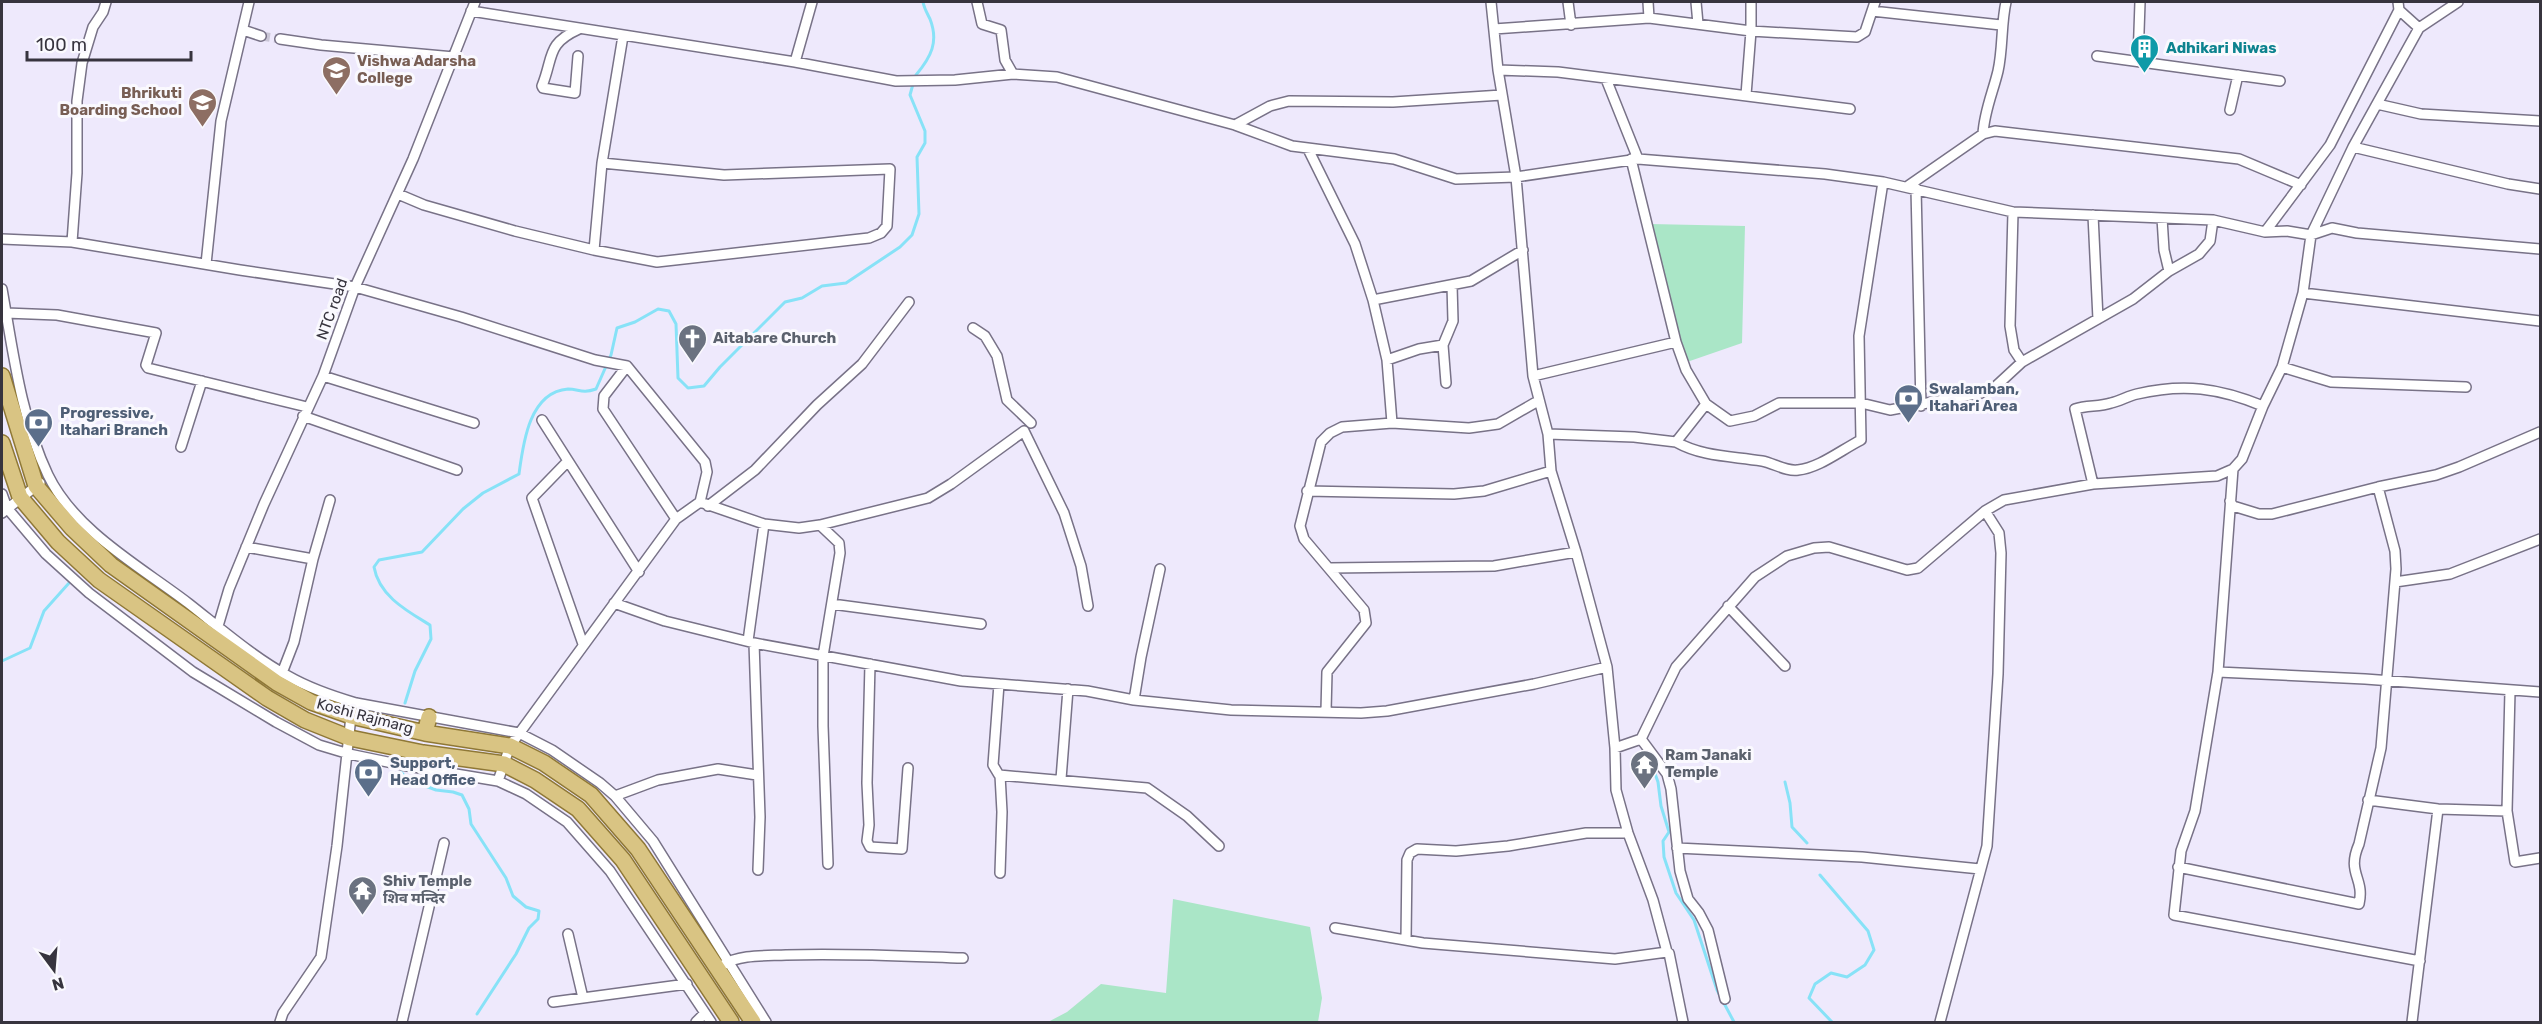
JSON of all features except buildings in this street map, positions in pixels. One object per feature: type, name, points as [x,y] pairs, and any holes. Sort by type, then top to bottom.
[{"type":"main road","name":"Koshi Rajmarg","points":[[2,376],[36,486],[72,528],[111,565],[292,692],[311,702],[351,716],[425,733],[510,746],[544,763],[591,795],[638,849],[723,965],[753,1023]]},
{"type":"main road","name":"Koshi Rajmarg","points":[[2,442],[20,497],[58,542],[99,580],[267,699],[305,720],[350,738],[423,753],[504,764],[535,780],[578,809],[623,860],[731,1023]]},
{"type":"main road","points":[[425,733],[429,717]]},
{"type":"street","points":[[72,242],[77,173],[77,101],[82,63],[93,27],[103,12],[106,2]]},
{"type":"street","points":[[206,264],[221,121],[249,2]]},
{"type":"street","points":[[795,62],[812,2]]},
{"type":"street","points":[[977,2],[982,24],[1001,30],[1005,60],[1013,74]]},
{"type":"street","points":[[1491,2],[1498,70],[1516,177],[1533,376],[1548,435],[1551,471],[1607,667],[1615,748],[1616,790],[1628,833],[1653,900],[1669,953],[1683,1023]]},
{"type":"street","points":[[1568,2],[1571,25]]},
{"type":"street","points":[[1648,2],[1649,18]]},
{"type":"street","points":[[1696,2],[1698,24]]},
{"type":"street","points":[[1746,95],[1751,31],[1750,2]]},
{"type":"street","points":[[1983,134],[1984,117],[1999,68],[2001,25],[2006,2]]},
{"type":"street","points":[[2138,61],[2140,2]]},
{"type":"street","points":[[1615,748],[1641,739],[1676,667],[1755,577],[1787,556],[1814,548],[1829,547],[1907,570],[1918,568],[1985,511],[2004,500],[2093,484],[2217,476],[2233,469],[2242,459],[2263,406],[2282,367],[2303,293],[2311,235],[2353,147],[2419,28],[2457,2]]},
{"type":"street","points":[[473,6],[623,36],[795,62],[896,81],[955,80],[1013,74],[1057,77],[1235,125],[1292,146],[1394,159],[1456,179],[1516,177],[1634,159],[1825,174],[1884,182],[2013,212],[2213,220],[2265,232],[2287,231],[2311,235],[2332,228],[2357,233],[2541,249]]},
{"type":"street","name":"NTC road","points":[[218,626],[229,589],[246,547],[322,376],[355,287],[398,194],[473,6]]},
{"type":"street","points":[[1494,29],[1649,18],[1751,31],[1857,37],[1865,32],[1874,6],[2001,25]]},
{"type":"street","points":[[2265,232],[2330,145],[2398,6],[2419,28]]},
{"type":"street","points":[[578,56],[575,93],[543,88],[554,46],[564,35],[581,28]]},
{"type":"street","points":[[243,30],[261,36]]},
{"type":"street","points":[[594,250],[602,163],[623,36]]},
{"type":"street","points":[[280,39],[454,57]]},
{"type":"street","points":[[2097,56],[2280,81]]},
{"type":"street","points":[[1498,70],[1558,72],[1606,80],[1850,109]]},
{"type":"street","points":[[2230,110],[2238,75]]},
{"type":"street","points":[[1606,80],[1634,159],[1676,342],[1686,370],[1706,404],[1730,421],[1754,416],[1779,403],[1861,403],[1890,410],[1982,393],[1995,387],[2022,362],[2133,299],[2169,271],[2205,248],[2210,241],[2213,220]]},
{"type":"street","points":[[1235,125],[1270,106],[1289,101],[1393,102],[1502,95]]},
{"type":"street","points":[[2377,104],[2421,114],[2541,121]]},
{"type":"street","points":[[1912,187],[1983,134],[1995,131],[2239,159],[2301,185]]},
{"type":"street","points":[[2353,147],[2508,184],[2541,189]]},
{"type":"street","points":[[1308,148],[1354,244],[1373,300],[1387,360],[1392,423]]},
{"type":"street","points":[[398,194],[424,205],[594,250],[657,262],[869,238],[881,233],[886,226],[890,169],[724,175],[602,163]]},
{"type":"street","points":[[1548,435],[1634,437],[1676,442],[1689,449],[1725,458],[1763,461],[1796,471],[1818,463],[1861,440],[1859,336],[1884,182]]},
{"type":"street","points":[[1912,187],[1921,406]]},
{"type":"street","points":[[2013,212],[2010,326],[2014,350],[2022,362]]},
{"type":"street","points":[[2093,215],[2098,319]]},
{"type":"street","points":[[2162,218],[2164,250],[2169,271]]},
{"type":"street","points":[[2,239],[72,242],[355,287],[461,317],[595,360],[623,365],[705,462],[707,472],[704,504]]},
{"type":"street","points":[[1373,300],[1471,281],[1523,250]]},
{"type":"street","points":[[1446,383],[1443,345],[1453,321],[1452,285]]},
{"type":"street","points":[[2,289],[17,375],[32,432],[49,476],[84,522],[111,546],[282,673],[312,688],[356,703],[519,733],[552,750],[615,796],[653,841],[723,965],[766,1023]]},
{"type":"street","points":[[2303,293],[2541,321]]},
{"type":"street","points":[[498,780],[510,746],[676,519],[704,504],[755,470],[817,405],[862,364],[909,302]]},
{"type":"street","points":[[6,313],[57,315],[156,333],[146,365],[148,368],[307,407]]},
{"type":"street","points":[[973,328],[985,336],[997,356],[1007,400],[1031,423]]},
{"type":"street","points":[[1533,376],[1676,342]]},
{"type":"street","points":[[1387,360],[1419,349],[1443,345]]},
{"type":"street","points":[[623,365],[604,396],[603,410],[676,519]]},
{"type":"street","points":[[2282,367],[2331,382],[2466,387]]},
{"type":"street","points":[[322,376],[474,423]]},
{"type":"street","points":[[181,447],[202,381]]},
{"type":"street","points":[[2093,484],[2075,409],[2087,405],[2111,404],[2136,394],[2176,387],[2197,387],[2221,392],[2263,406]]},
{"type":"street","points":[[1326,711],[1327,672],[1366,623],[1367,616],[1304,539],[1300,526],[1321,442],[1330,433],[1342,428],[1392,423],[1469,428],[1498,424],[1538,400]]},
{"type":"street","points":[[1676,442],[1706,404]]},
{"type":"street","points":[[303,416],[458,470]]},
{"type":"street","points":[[542,420],[639,572]]},
{"type":"street","points":[[704,504],[764,524],[799,528],[820,525],[928,498],[1024,431],[1064,513],[1081,566],[1088,606]]},
{"type":"street","points":[[2230,501],[2233,506],[2259,514],[2272,514],[2436,475],[2541,432]]},
{"type":"street","points":[[568,461],[536,492],[532,498],[532,504],[583,644]]},
{"type":"street","points":[[2233,469],[2218,672],[2195,811],[2178,867],[2174,915],[2420,961]]},
{"type":"street","points":[[1307,491],[1454,494],[1484,491],[1551,471]]},
{"type":"street","points":[[4,510],[49,476]]},
{"type":"street","points":[[2178,867],[2359,904],[2362,892],[2353,867],[2353,858],[2359,843],[2381,748],[2395,582],[2395,551],[2378,487]]},
{"type":"street","points":[[2,494],[4,510],[46,554],[89,593],[193,672],[298,735],[349,754],[498,780],[526,794],[567,822],[609,871],[687,984],[711,1023]]},
{"type":"street","points":[[282,673],[294,642],[313,559],[330,500]]},
{"type":"street","points":[[1940,1023],[1987,846],[1998,674],[2001,560],[1999,534],[1985,511]]},
{"type":"street","points":[[759,870],[760,817],[751,642],[764,524]]},
{"type":"street","points":[[820,525],[839,543],[840,548],[823,656],[828,864]]},
{"type":"street","points":[[2395,582],[2450,574],[2541,539]]},
{"type":"street","points":[[246,547],[313,559]]},
{"type":"street","points":[[1330,568],[1494,566],[1576,552]]},
{"type":"street","points":[[1134,700],[1160,569]]},
{"type":"street","points":[[614,603],[666,621],[751,642],[961,681],[1068,689],[1134,700],[1231,710],[1361,712],[1397,709],[1534,684],[1607,667]]},
{"type":"street","points":[[832,604],[981,624]]},
{"type":"street","points":[[1728,606],[1785,666]]},
{"type":"street","points":[[870,664],[867,783],[870,825],[867,841],[870,848],[902,849],[908,768]]},
{"type":"street","points":[[2218,672],[2385,680],[2541,692]]},
{"type":"street","points":[[999,684],[994,771],[1000,775],[1147,788],[1187,816],[1219,846]]},
{"type":"street","points":[[1060,779],[1068,689]]},
{"type":"street","points":[[2510,691],[2506,811],[2516,862],[2541,858]]},
{"type":"street","points":[[280,1023],[283,1013],[321,957],[349,754],[351,716]]},
{"type":"street","points":[[1641,739],[1667,774],[1671,789],[1680,871],[1689,899],[1700,913],[1708,930],[1725,999]]},
{"type":"street","points":[[615,796],[658,780],[718,769],[757,775]]},
{"type":"street","points":[[1000,775],[1002,812],[1000,873]]},
{"type":"street","points":[[2368,800],[2438,809],[2506,811]]},
{"type":"street","points":[[2412,1023],[2438,809]]},
{"type":"street","points":[[1406,940],[1407,860],[1410,854],[1417,849],[1456,851],[1586,833],[1628,833]]},
{"type":"street","points":[[402,1023],[444,843]]},
{"type":"street","points":[[1677,848],[1862,857],[1980,869]]},
{"type":"street","points":[[1335,928],[1406,940],[1615,959],[1667,952]]},
{"type":"street","points":[[568,934],[584,999]]},
{"type":"street","points":[[723,965],[759,956],[842,954],[963,958]]},
{"type":"street","points":[[553,1002],[687,984]]},
{"type":"street","points":[[696,1023],[705,1013]]},
{"type":"green space","points":[[1650,224],[1745,226],[1742,343],[1687,362]]},
{"type":"green space","points":[[1173,899],[1310,927],[1322,998],[1318,1022],[1048,1022],[1067,1012],[1101,984],[1166,993]]},
{"type":"waterway","points":[[916,75],[932,49],[934,35],[923,2]]},
{"type":"waterway","points":[[405,703],[415,671],[431,639],[430,625],[403,608],[388,594],[377,577],[374,567],[379,560],[422,552],[463,509],[483,493],[519,474],[526,435],[536,409],[544,399],[555,392],[568,389],[584,391],[596,389],[611,355],[617,328],[635,322],[658,309],[669,311],[676,324],[678,378],[688,388],[704,386],[785,302],[802,298],[822,286],[846,283],[900,247],[912,235],[919,214],[917,157],[925,143],[925,131],[910,95],[913,84]]},
{"type":"waterway","points":[[2,661],[30,648],[44,611],[69,583]]},
{"type":"waterway","points":[[1648,754],[1658,782],[1661,806],[1669,832],[1663,841],[1664,857],[1676,893],[1694,920],[1717,990],[1734,1022]]},
{"type":"waterway","points":[[401,772],[407,779],[436,790],[462,795],[469,809],[471,824],[506,878],[513,896],[526,907],[539,911],[538,919],[529,928],[516,954],[477,1014]]},
{"type":"waterway","points":[[1785,782],[1792,827],[1807,843]]},
{"type":"waterway","points":[[1820,875],[1868,931],[1874,950],[1865,965],[1847,977],[1831,973],[1815,984],[1809,998],[1832,1022]]},
{"type":"tunnel","points":[[261,36],[280,39]]},
{"type":"place","name":"Adhikari Niwas","points":[[2145,74]]},
{"type":"place","name":"Vishwa Adarsha College","points":[[336,96]]},
{"type":"place","name":"Bhrikuti Boarding School","points":[[203,128]]},
{"type":"place","name":"Aitabare Church","points":[[692,364]]},
{"type":"place","name":"Swalamban, Itahari Area","points":[[1908,424]]},
{"type":"place","name":"Progressive, Itahari Branch","points":[[39,448]]},
{"type":"place","name":"Ram Janaki Temple","points":[[1644,790]]},
{"type":"place","name":"Support, Head Office","points":[[369,798]]},
{"type":"place","name":"Shiv Temple शिव मन्दिर","points":[[362,916]]}]
